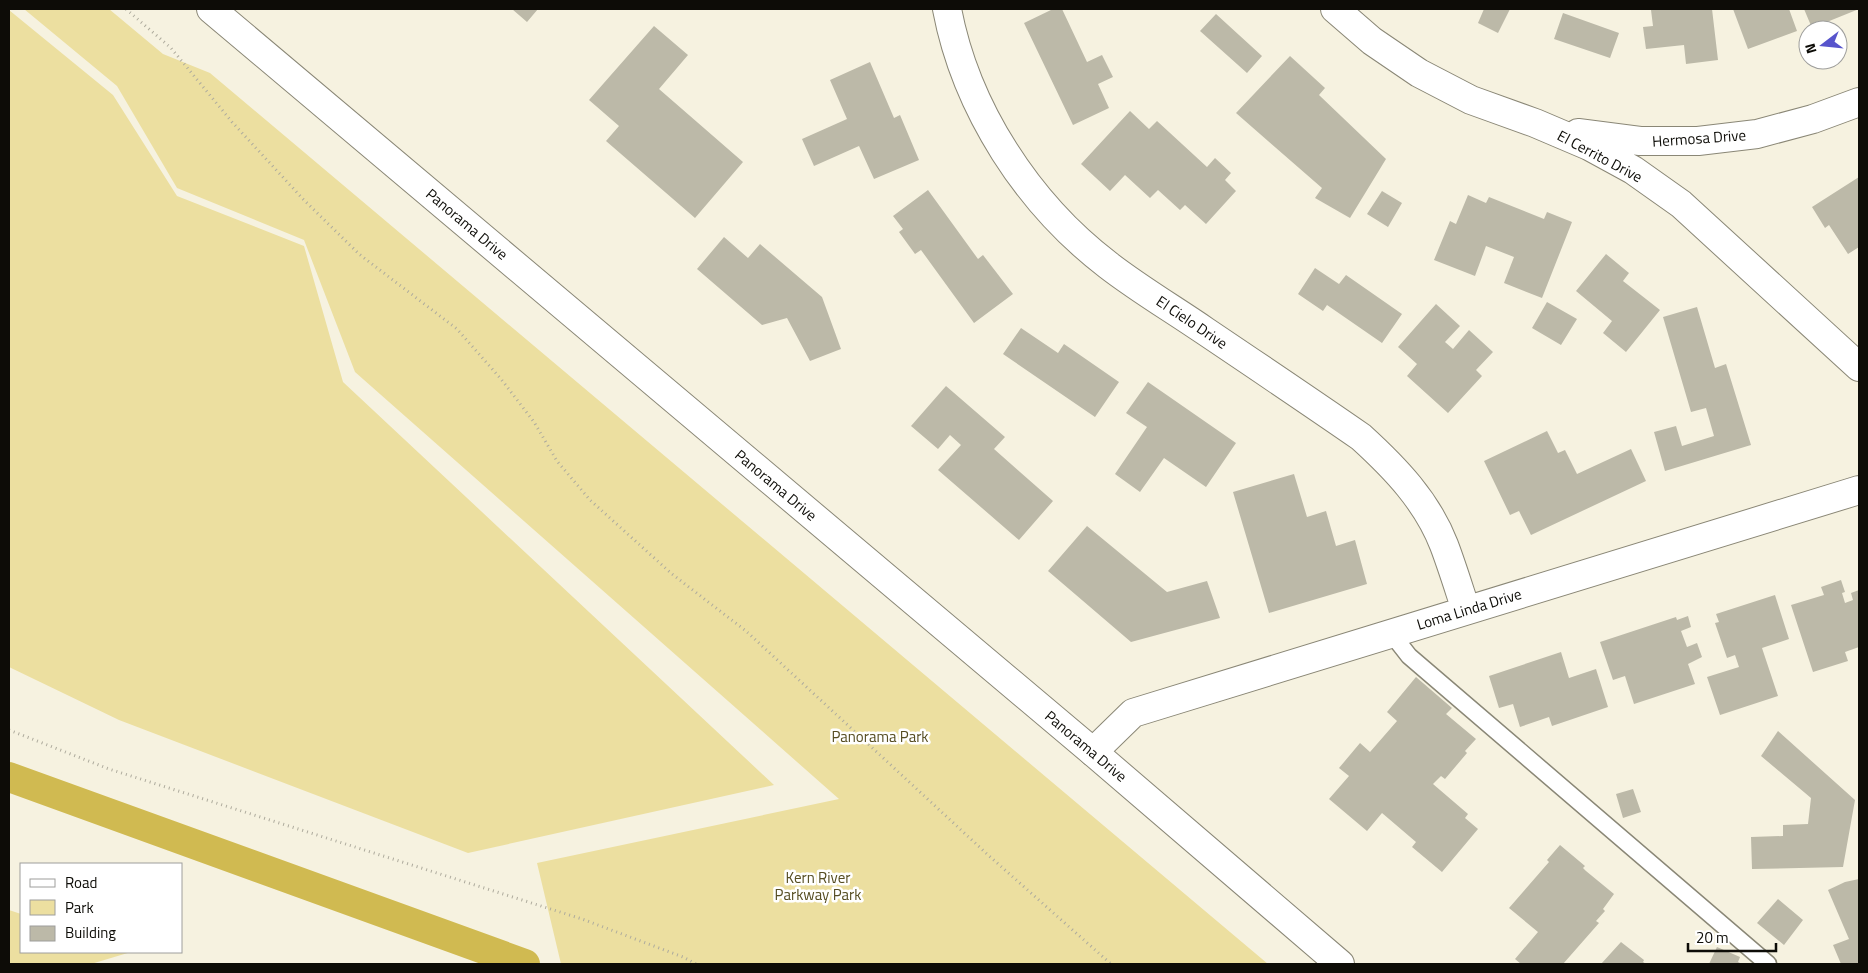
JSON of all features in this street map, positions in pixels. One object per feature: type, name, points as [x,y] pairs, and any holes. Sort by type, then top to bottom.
[{"type":"street","name":"Panorama Drive","points":[[211,9],[1093,752],[1340,964]]},
{"type":"street","name":"El Cielo Drive","points":[[947,9],[950,25],[969,83],[993,132],[1026,184],[1067,230],[1108,265],[1361,436],[1396,469],[1421,502],[1444,543],[1466,610]]},
{"type":"street","name":"El Cerrito Drive","points":[[1335,9],[1372,40],[1419,73],[1470,100],[1535,123],[1589,146],[1633,170],[1681,204],[1859,367]]},
{"type":"street","name":"Hermosa Drive","points":[[1535,123],[1582,134],[1640,142],[1698,141],[1757,134],[1813,119],[1859,102]]},
{"type":"street","name":"Loma Linda Drive","points":[[1093,752],[1133,713],[1859,490]]},
{"type":"lane","points":[[1391,633],[1409,656],[1768,964]]},
{"type":"path","points":[[126,9],[171,48],[232,122],[302,199],[359,254],[457,330],[500,379],[534,422],[557,461],[590,500],[672,574],[746,631],[987,854],[1111,964]]},
{"type":"path","points":[[9,730],[109,769],[582,919],[683,957],[696,964]]},
{"type":"green space","name":"Panorama Park","points":[[24,9],[109,9],[163,54],[210,73],[1268,964],[561,964],[537,863],[839,799],[355,372],[304,240],[177,188],[117,86]]},
{"type":"green space","points":[[9,10],[113,95],[177,196],[304,246],[343,382],[774,785],[468,853],[119,720],[9,667]]},
{"type":"green space","points":[[9,910],[20,914],[20,953],[128,953],[91,964],[9,964]]},
{"type":"building","points":[[512,9],[538,9],[527,22]]},
{"type":"building","points":[[1053,9],[1062,9],[1087,62],[1102,55],[1113,77],[1098,84],[1109,108],[1073,125],[1024,23]]},
{"type":"building","points":[[1484,9],[1510,9],[1498,33],[1478,23]]},
{"type":"building","points":[[1712,9],[1718,60],[1686,64],[1684,45],[1646,49],[1643,27],[1653,26],[1651,10]]},
{"type":"building","points":[[1733,9],[1789,9],[1797,31],[1748,49]]},
{"type":"building","points":[[1804,9],[1859,9],[1832,20],[1809,20]]},
{"type":"building","points":[[1563,13],[1619,33],[1610,58],[1554,39]]},
{"type":"building","points":[[1216,14],[1262,56],[1247,73],[1200,31]]},
{"type":"building","points":[[654,26],[688,55],[659,89],[743,162],[695,218],[606,141],[619,126],[589,100]]},
{"type":"building","points":[[1290,56],[1325,88],[1319,95],[1386,159],[1350,218],[1315,198],[1322,188],[1236,113]]},
{"type":"building","points":[[870,62],[894,118],[900,115],[919,160],[874,179],[859,146],[814,166],[802,139],[847,119],[830,80]]},
{"type":"building","points":[[1130,111],[1149,129],[1157,121],[1207,167],[1215,158],[1231,173],[1225,180],[1236,191],[1206,224],[1185,205],[1180,210],[1158,190],[1150,198],[1125,175],[1110,191],[1081,164]]},
{"type":"building","points":[[1859,177],[1859,247],[1848,254],[1829,225],[1825,228],[1812,207]]},
{"type":"building","points":[[928,190],[978,259],[983,255],[1013,294],[974,323],[921,250],[915,254],[899,232],[903,229],[893,216]]},
{"type":"building","points":[[1382,191],[1402,203],[1388,227],[1367,214]]},
{"type":"building","points":[[1468,195],[1486,203],[1489,197],[1544,219],[1547,212],[1572,222],[1542,298],[1504,283],[1514,257],[1486,246],[1475,276],[1434,260],[1450,221],[1456,224]]},
{"type":"building","points":[[724,237],[748,258],[760,244],[822,297],[841,349],[810,361],[787,318],[762,325],[697,269]]},
{"type":"building","points":[[1606,254],[1629,273],[1623,281],[1660,310],[1626,352],[1603,333],[1612,321],[1576,291]]},
{"type":"building","points":[[1315,268],[1339,284],[1346,275],[1402,314],[1382,343],[1327,305],[1323,311],[1298,294]]},
{"type":"building","points":[[1547,302],[1577,319],[1561,345],[1532,328]]},
{"type":"building","points":[[1436,304],[1460,326],[1445,342],[1453,349],[1469,330],[1493,352],[1476,370],[1482,376],[1448,413],[1407,376],[1417,364],[1398,347]]},
{"type":"building","points":[[1697,307],[1715,368],[1726,364],[1751,445],[1665,471],[1654,432],[1676,426],[1682,446],[1714,436],[1706,408],[1691,412],[1663,317]]},
{"type":"building","points":[[1021,328],[1058,353],[1064,344],[1119,382],[1095,417],[1003,354]]},
{"type":"building","points":[[1148,382],[1236,443],[1206,487],[1164,458],[1140,492],[1115,474],[1147,427],[1126,413]]},
{"type":"building","points":[[946,386],[1005,437],[994,449],[1053,501],[1019,540],[938,470],[961,445],[950,435],[938,449],[911,426]]},
{"type":"building","points":[[1547,431],[1558,453],[1565,450],[1577,474],[1631,449],[1646,481],[1531,535],[1519,511],[1510,515],[1484,461]]},
{"type":"building","points":[[1294,474],[1307,517],[1326,511],[1336,546],[1355,540],[1367,584],[1269,613],[1233,492]]},
{"type":"building","points":[[1087,526],[1167,592],[1207,581],[1220,618],[1131,642],[1048,571]]},
{"type":"building","points":[[1841,580],[1845,592],[1842,593],[1845,603],[1853,600],[1851,593],[1859,590],[1859,647],[1845,652],[1848,661],[1813,672],[1791,605],[1824,595],[1821,587]]},
{"type":"building","points":[[1775,595],[1789,639],[1762,648],[1778,696],[1720,715],[1707,677],[1739,667],[1735,655],[1727,658],[1715,623],[1719,622],[1716,614]]},
{"type":"building","points":[[1688,616],[1691,627],[1681,631],[1687,647],[1697,643],[1702,657],[1688,664],[1695,684],[1634,704],[1625,676],[1613,680],[1600,642],[1676,617],[1677,620]]},
{"type":"building","points":[[1561,652],[1569,678],[1596,669],[1608,707],[1552,726],[1549,717],[1520,727],[1513,704],[1499,708],[1489,676]]},
{"type":"building","points":[[1416,677],[1452,708],[1446,714],[1476,739],[1445,779],[1441,776],[1433,784],[1468,814],[1465,818],[1478,829],[1442,872],[1412,847],[1416,842],[1382,813],[1367,831],[1329,799],[1349,776],[1339,768],[1360,743],[1370,752],[1397,721],[1387,712]]},
{"type":"building","points":[[1778,731],[1855,800],[1843,867],[1752,869],[1751,837],[1783,836],[1783,825],[1808,824],[1811,798],[1761,756]]},
{"type":"building","points":[[1633,789],[1641,812],[1623,818],[1616,794]]},
{"type":"building","points":[[1560,845],[1585,866],[1583,868],[1586,871],[1614,894],[1603,909],[1605,911],[1596,921],[1599,923],[1563,964],[1521,964],[1515,959],[1538,932],[1509,908],[1549,862],[1547,860]]},
{"type":"building","points":[[1859,879],[1859,964],[1841,964],[1833,945],[1849,939],[1828,890],[1845,882]]},
{"type":"building","points":[[1778,899],[1803,920],[1784,945],[1757,923]]},
{"type":"building","points":[[1621,942],[1644,960],[1643,962],[1646,964],[1601,964]]},
{"type":"building","points":[[1717,947],[1740,957],[1738,962],[1742,964],[1709,964]]},
{"type":"waterway","points":[[9,777],[525,964]]},
{"type":"park label","name":"Kern River Parkway Park","points":[[818,886]]}]
